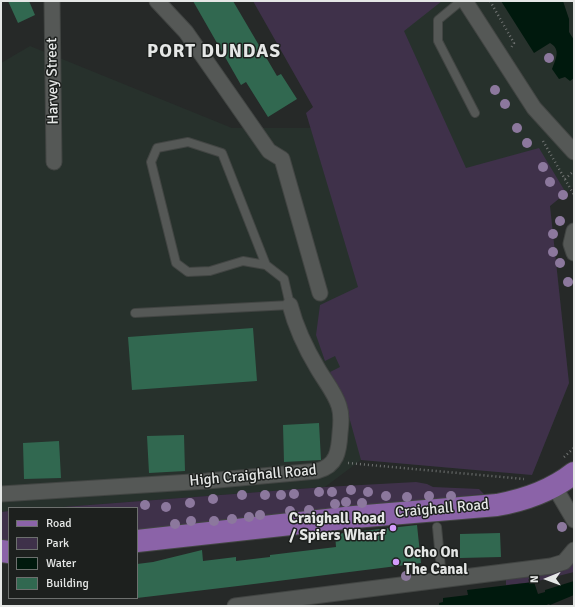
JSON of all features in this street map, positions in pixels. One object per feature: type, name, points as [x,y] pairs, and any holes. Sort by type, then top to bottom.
[{"type":"main road","name":"Craighall Road","points":[[138,541],[354,517],[497,505],[527,498],[554,486],[574,473]]},
{"type":"street","name":"Harvey Street","points":[[52,1],[54,162]]},
{"type":"street","points":[[157,1],[186,32],[269,152],[282,159],[320,293]]},
{"type":"street","points":[[465,1],[534,108],[574,152]]},
{"type":"street","points":[[574,231],[571,244],[574,253]]},
{"type":"street","name":"High Craighall Road","points":[[1,494],[199,482],[318,471],[328,467],[338,453],[341,424],[340,406],[317,368],[301,337],[295,324],[290,305]]},
{"type":"street","points":[[554,486],[574,520]]},
{"type":"street","points":[[235,606],[551,566],[564,562],[574,550]]},
{"type":"lane","points":[[461,1],[438,20],[438,41],[475,113]]},
{"type":"lane","points":[[135,313],[290,305],[284,279],[266,265],[243,261],[210,271],[188,272],[176,263],[151,162],[157,148],[188,142],[222,153],[266,265]]},
{"type":"lane","points":[[437,527],[442,579]]},
{"type":"path","points":[[574,171],[565,179],[574,195]]},
{"type":"path","points":[[333,462],[529,479]]},
{"type":"shaded area","points":[[291,1],[574,1],[574,186],[550,206],[569,383],[532,475],[361,460],[325,487],[63,507],[8,507],[8,511],[1,512],[1,63],[30,46],[232,128],[360,128]]},
{"type":"green space","points":[[253,1],[442,1],[404,31],[466,168],[539,148],[566,193],[550,206],[569,383],[532,475],[361,460],[343,395],[330,372],[340,367],[335,356],[325,361],[316,335],[320,305],[358,287],[306,113],[313,107]]},
{"type":"green space","points":[[416,482],[433,487],[479,489],[484,494],[334,509],[138,533],[138,507],[63,507],[325,487]]},
{"type":"green space","points":[[8,511],[8,543],[1,543],[1,512]]},
{"type":"green space","points":[[574,561],[574,572],[534,582],[506,585],[506,578],[544,574]]},
{"type":"water","points":[[501,1],[563,1],[569,19],[569,32],[574,40],[574,78],[570,81],[565,77],[559,79],[552,69],[557,51],[556,48],[550,43],[534,53]]},
{"type":"water","points":[[574,581],[574,595],[550,605],[439,606],[439,603],[443,602],[443,598],[468,595],[467,590],[534,582],[538,594],[545,592],[545,590]]},
{"type":"building","points":[[8,1],[29,1],[35,15],[18,23]]},
{"type":"building","points":[[193,1],[233,1],[277,76],[281,74],[297,99],[268,117],[246,82],[241,85]]},
{"type":"building","points":[[253,328],[257,381],[132,390],[128,337]]},
{"type":"building","points":[[319,423],[321,460],[284,462],[283,425]]},
{"type":"building","points":[[184,435],[185,471],[149,473],[147,436]]},
{"type":"building","points":[[59,441],[61,478],[24,479],[23,443]]},
{"type":"building","points":[[417,525],[421,563],[138,598],[138,564],[153,562],[202,550],[203,561],[236,557],[236,561],[270,557],[270,555],[336,547],[335,534]]},
{"type":"building","points":[[500,533],[501,557],[460,558],[460,534]]},
{"type":"place","name":"Craighall Road / Spiers Wharf","points":[[393,528]]},
{"type":"place","name":"Ocho On The Canal","points":[[396,562]]},
{"type":"district","name":"PORT DUNDAS","points":[[214,52]]}]
